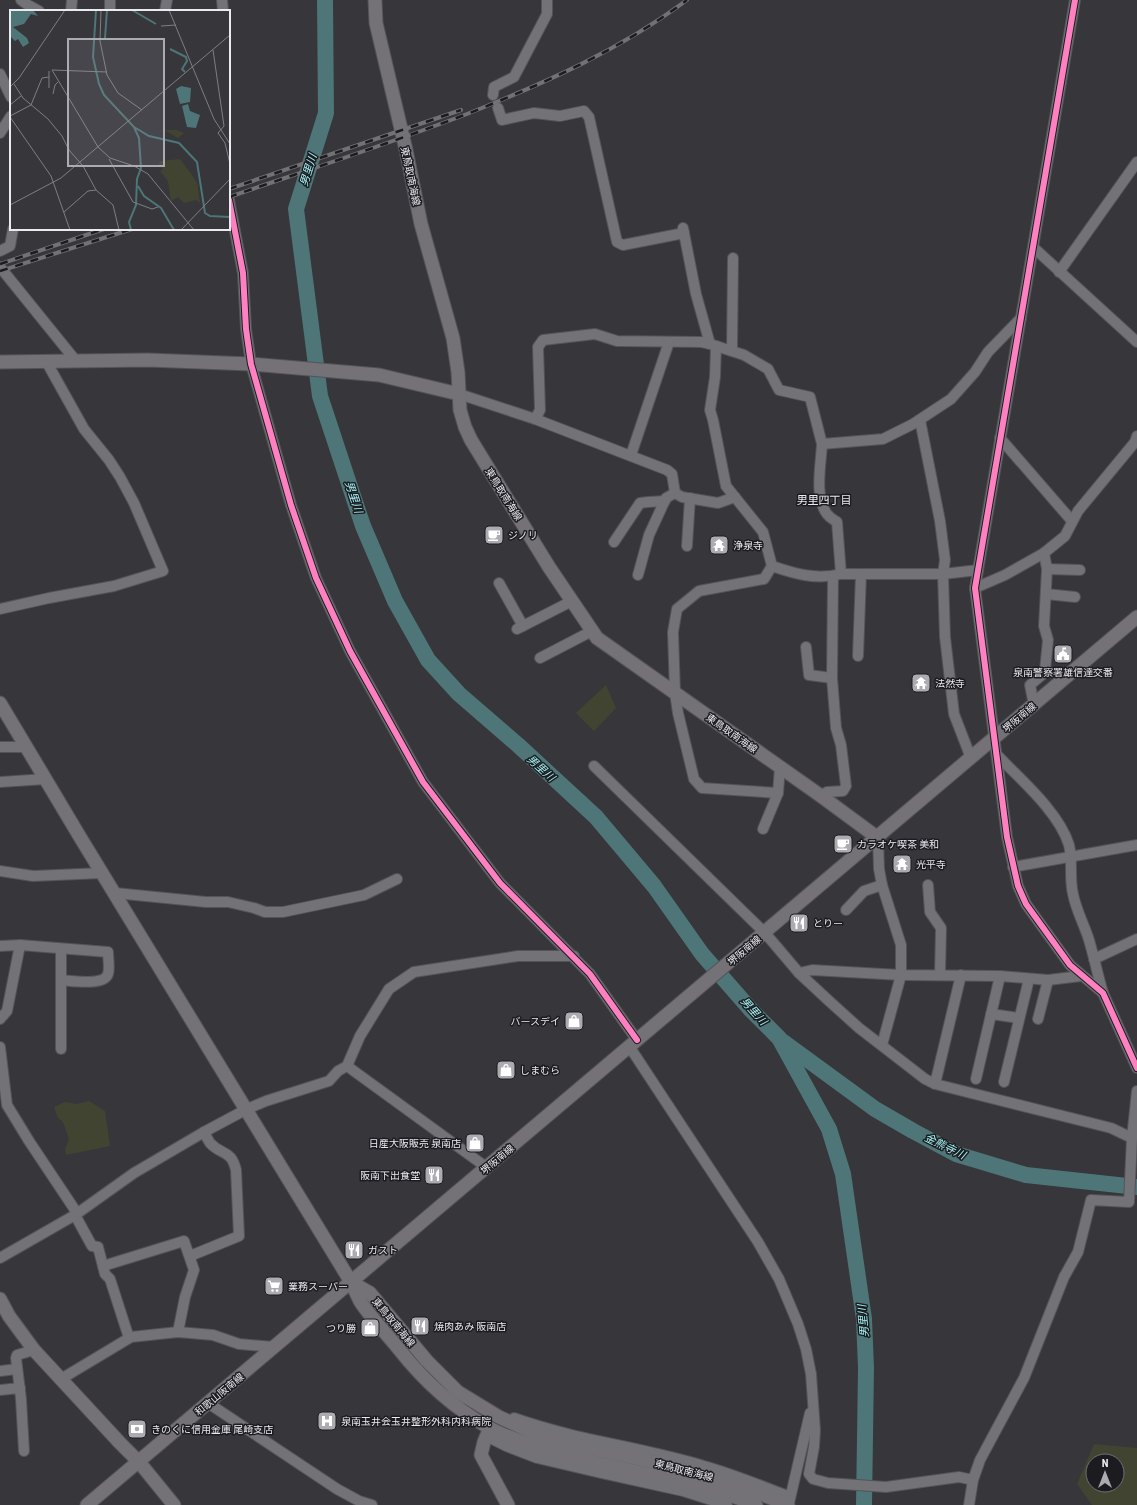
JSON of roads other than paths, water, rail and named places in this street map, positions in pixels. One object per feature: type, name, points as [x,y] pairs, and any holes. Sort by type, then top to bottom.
[{"type":"main road","name":"東鳥取南海線","points":[[374,0],[376,23],[406,150],[421,224],[453,338],[458,372],[460,410],[471,440],[572,601],[602,643],[780,767],[878,838]]},
{"type":"main road","points":[[0,362],[148,360],[251,364],[380,375],[459,394]]},
{"type":"main road","name":"堺阪南線","points":[[351,1282],[636,1040],[878,838],[1137,617]]},
{"type":"main road","points":[[2,709],[115,892],[351,1282]]},
{"type":"main road","name":"東鳥取南海線","points":[[351,1282],[370,1293],[427,1361],[458,1392],[499,1417],[532,1432],[559,1441],[674,1473],[710,1490],[756,1505]]},
{"type":"main road","name":"東鳥取南海線","points":[[351,1282],[360,1301],[415,1370],[449,1402],[488,1432],[562,1454],[674,1473],[751,1490],[789,1502]]},
{"type":"main road","name":"和歌山阪南線","points":[[87,1505],[351,1282]]},
{"type":"main road","points":[[0,1299],[9,1316],[34,1350],[139,1462],[174,1505]]},
{"type":"main road","points":[[488,1432],[481,1455],[508,1505]]},
{"type":"street","points":[[21,0],[28,6],[37,10]]},
{"type":"street","points":[[71,10],[72,0]]},
{"type":"street","points":[[165,10],[167,0]]},
{"type":"street","points":[[493,95],[494,87],[514,77],[547,14],[547,0]]},
{"type":"street","points":[[1076,0],[1000,438],[976,588],[1007,837],[1018,886],[1026,904],[1070,965],[1081,976],[1103,993]]},
{"type":"street","points":[[0,74],[10,95]]},
{"type":"street","points":[[498,108],[502,120],[534,112],[560,116],[584,111],[589,117],[617,242],[623,245],[684,230],[696,294],[713,345],[715,377],[710,410],[726,486],[763,532],[772,566],[764,579],[699,591],[677,609],[673,632],[675,693],[678,713],[694,779],[702,788],[778,793]]},
{"type":"street","points":[[0,133],[10,118]]},
{"type":"street","points":[[1059,272],[1137,162]]},
{"type":"street","points":[[230,206],[242,273],[246,329],[251,364],[293,512],[316,578],[350,651],[423,782],[500,883],[574,956],[590,974],[636,1040],[758,1242],[779,1280],[798,1324],[806,1349],[811,1374],[812,1405],[815,1430],[809,1474],[813,1479],[828,1483],[886,1487],[959,1477],[973,1480]]},
{"type":"street","points":[[0,251],[10,246],[13,230]]},
{"type":"street","points":[[1034,248],[1137,342]]},
{"type":"street","points":[[732,351],[733,258]]},
{"type":"street","points":[[0,267],[76,361]]},
{"type":"street","points":[[822,444],[883,439],[920,420],[951,399],[975,372],[988,352],[1021,318]]},
{"type":"street","points":[[535,419],[540,410],[538,347],[543,340],[595,334],[617,341],[701,342],[713,345],[744,355],[768,369],[779,390],[810,397],[822,444],[819,487],[822,505],[828,515],[837,522],[837,575],[832,678],[836,728],[841,745],[846,786],[843,791],[827,792],[821,796]]},
{"type":"street","points":[[632,456],[669,342]]},
{"type":"street","points":[[0,609],[114,586],[163,571],[134,503],[120,477],[109,460],[84,429],[46,361]]},
{"type":"street","points":[[459,394],[535,419],[667,470],[672,474],[675,493]]},
{"type":"street","points":[[920,420],[940,521],[945,560],[943,574],[944,637],[954,714],[971,758]]},
{"type":"street","points":[[976,588],[1005,575],[1044,553],[1065,536],[1078,511],[1135,442],[1137,436]]},
{"type":"street","points":[[1000,438],[1072,521]]},
{"type":"street","points":[[675,493],[682,497],[718,503],[735,497]]},
{"type":"street","points":[[638,575],[649,535],[666,498],[675,493]]},
{"type":"street","points":[[687,546],[690,498]]},
{"type":"street","points":[[614,542],[640,503],[665,501]]},
{"type":"street","points":[[1034,705],[1030,684],[1042,675],[1045,670],[1048,640],[1044,626],[1047,569],[1044,553]]},
{"type":"street","points":[[772,566],[801,575],[943,574],[978,570]]},
{"type":"street","points":[[1047,569],[1080,570]]},
{"type":"street","points":[[858,656],[861,574]]},
{"type":"street","points":[[499,583],[520,627],[572,601]]},
{"type":"street","points":[[1046,594],[1075,597]]},
{"type":"street","points":[[540,658],[592,631]]},
{"type":"street","points":[[806,647],[809,675],[832,678]]},
{"type":"street","points":[[0,747],[26,747]]},
{"type":"street","points":[[997,755],[1043,803],[1060,826],[1069,845],[1074,902],[1089,940],[1103,993],[1137,1068]]},
{"type":"street","points":[[594,766],[799,973],[859,1028],[925,1079],[934,1084],[1111,1128],[1133,1145]]},
{"type":"street","points":[[762,829],[778,793],[780,767]]},
{"type":"street","points":[[0,782],[46,779]]},
{"type":"street","points":[[878,838],[879,869],[882,885],[901,945],[901,975],[882,1045]]},
{"type":"street","points":[[1013,867],[1137,845]]},
{"type":"street","points":[[0,871],[33,876],[102,873]]},
{"type":"street","points":[[115,892],[206,902],[228,902],[265,912],[284,912],[364,895],[397,879]]},
{"type":"street","points":[[846,910],[864,891],[882,885]]},
{"type":"street","points":[[928,885],[930,912],[941,928],[940,975]]},
{"type":"street","points":[[1094,959],[1137,939]]},
{"type":"street","points":[[0,946],[20,945],[108,952],[108,974],[106,978],[100,982],[61,980]]},
{"type":"street","points":[[0,1020],[7,1011],[20,945]]},
{"type":"street","points":[[61,949],[61,1049]]},
{"type":"street","points":[[0,1258],[76,1214],[134,1173],[204,1132],[266,1100],[329,1081],[338,1071],[347,1066],[360,1036],[388,989],[414,972],[518,956],[574,956]]},
{"type":"street","points":[[799,973],[812,970],[901,975],[1000,976],[1048,980],[1081,976]]},
{"type":"street","points":[[934,1084],[961,975]]},
{"type":"street","points":[[976,1079],[1000,976]]},
{"type":"street","points":[[1004,1082],[1029,979]]},
{"type":"street","points":[[1038,1019],[1048,980]]},
{"type":"street","points":[[991,1014],[1019,1018]]},
{"type":"street","points":[[0,1047],[4,1106],[29,1141],[76,1214],[92,1246],[98,1247],[105,1274],[110,1279],[129,1338]]},
{"type":"street","points":[[347,1066],[486,1167]]},
{"type":"street","points":[[969,1505],[973,1480],[980,1460],[1024,1378],[1064,1277],[1078,1252],[1091,1200],[1131,1200],[1137,1092]]},
{"type":"street","points":[[190,1256],[239,1236],[236,1170],[233,1160],[210,1143],[204,1132]]},
{"type":"street","points":[[103,1266],[184,1241],[194,1270],[185,1297],[178,1332]]},
{"type":"street","points":[[61,1379],[131,1337],[178,1332],[213,1335],[239,1344],[274,1347]]},
{"type":"street","points":[[24,1451],[20,1388],[16,1356],[34,1350]]},
{"type":"street","points":[[0,1371],[17,1369]]},
{"type":"street","points":[[0,1390],[20,1388]]},
{"type":"street","points":[[208,1403],[337,1489],[372,1505]]},
{"type":"street","points":[[481,1405],[526,1422],[704,1466],[751,1482],[789,1502],[812,1405]]},
{"type":"street","points":[[488,1432],[506,1446],[537,1458],[683,1491],[727,1505]]},
{"type":"waterway","name":"男里川","points":[[325,0],[326,113],[296,209],[320,396],[363,526],[395,601],[428,660],[459,694],[518,745],[596,817],[654,886],[702,954],[751,1010],[779,1038],[829,1129],[843,1174],[864,1319],[866,1368],[864,1505]]},
{"type":"waterway","name":"金熊寺川","points":[[782,1041],[875,1109],[956,1154],[1026,1175],[1137,1187]]},
{"type":"railway","points":[[230,197],[408,136],[525,90],[609,50],[662,18],[687,0]]},
{"type":"railway","points":[[230,189],[461,110]]},
{"type":"railway","points":[[0,264],[101,230]]},
{"type":"railway","points":[[0,271],[129,230]]},
{"type":"place","name":"ジノリ","points":[[494,535]]},
{"type":"place","name":"浄泉寺","points":[[719,545]]},
{"type":"place","name":"泉南警察署雄信達交番","points":[[1063,654]]},
{"type":"place","name":"法然寺","points":[[921,683]]},
{"type":"place","name":"カラオケ喫茶 美和","points":[[843,844]]},
{"type":"place","name":"光平寺","points":[[902,864]]},
{"type":"place","name":"とりー","points":[[799,923]]},
{"type":"place","name":"バースデイ","points":[[574,1021]]},
{"type":"place","name":"しまむら","points":[[506,1070]]},
{"type":"place","name":"日産大阪販売 泉南店","points":[[475,1143]]},
{"type":"place","name":"阪南下出食堂","points":[[434,1175]]},
{"type":"place","name":"ガスト","points":[[354,1250]]},
{"type":"place","name":"業務スーパー","points":[[274,1286]]},
{"type":"place","name":"焼肉あみ 阪南店","points":[[420,1326]]},
{"type":"place","name":"つり勝","points":[[370,1328]]},
{"type":"place","name":"泉南玉井会玉井整形外科内科病院","points":[[327,1421]]},
{"type":"place","name":"きのくに信用金庫 尾崎支店","points":[[137,1429]]},
{"type":"district","name":"男里四丁目","points":[[824,500]]}]
